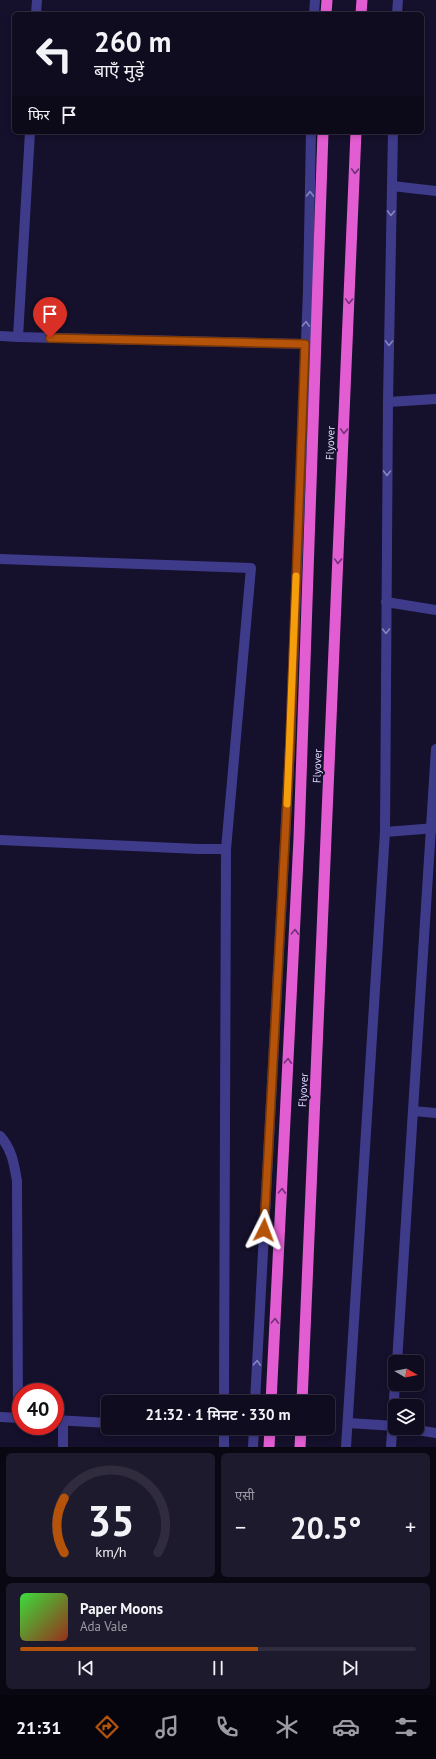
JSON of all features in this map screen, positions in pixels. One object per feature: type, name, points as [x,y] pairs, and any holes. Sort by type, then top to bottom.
[{"type":"highway","points":[[326,12],[327,0]]},
{"type":"highway","points":[[361,12],[362,0]]},
{"type":"highway","name":"Flyover","points":[[271,1395],[300,838],[323,134]]},
{"type":"highway","name":"Flyover","points":[[302,1395],[356,134]]},
{"type":"highway","points":[[269,1447],[270,1435]]},
{"type":"highway","points":[[300,1447],[301,1435]]},
{"type":"street","points":[[36,12],[37,0]]},
{"type":"street","points":[[314,12],[315,0]]},
{"type":"street","points":[[397,12],[398,0]]},
{"type":"street","points":[[18,337],[30,134]]},
{"type":"street","points":[[256,1395],[290,746],[305,344],[311,134]]},
{"type":"street","points":[[346,1447],[384,832],[388,402],[393,134]]},
{"type":"street","points":[[392,186],[436,191]]},
{"type":"street","points":[[0,336],[305,344]]},
{"type":"street","points":[[388,402],[436,399]]},
{"type":"street","points":[[0,559],[250,568],[226,849],[224,1395]]},
{"type":"street","points":[[386,602],[436,610]]},
{"type":"street","points":[[397,1355],[413,1110],[434,828],[436,749]]},
{"type":"street","points":[[384,832],[434,828]]},
{"type":"street","points":[[0,840],[226,849]]},
{"type":"street","points":[[413,1110],[436,1113]]},
{"type":"street","points":[[0,1136],[6,1143],[14,1161],[17,1181],[19,1383]]},
{"type":"street","points":[[0,1417],[12,1418]]},
{"type":"street","points":[[64,1421],[101,1423]]},
{"type":"street","points":[[348,1423],[388,1426]]},
{"type":"street","points":[[424,1431],[436,1433]]},
{"type":"street","points":[[61,1435],[63,1447]]},
{"type":"street","points":[[224,1435],[224,1447]]},
{"type":"street","points":[[253,1447],[254,1435]]},
{"type":"street","points":[[391,1447],[393,1435]]},
{"type":"slow traffic","points":[[287,804],[296,576]]},
{"type":"route","points":[[50,338],[305,344],[290,746],[264,1230]]}]
